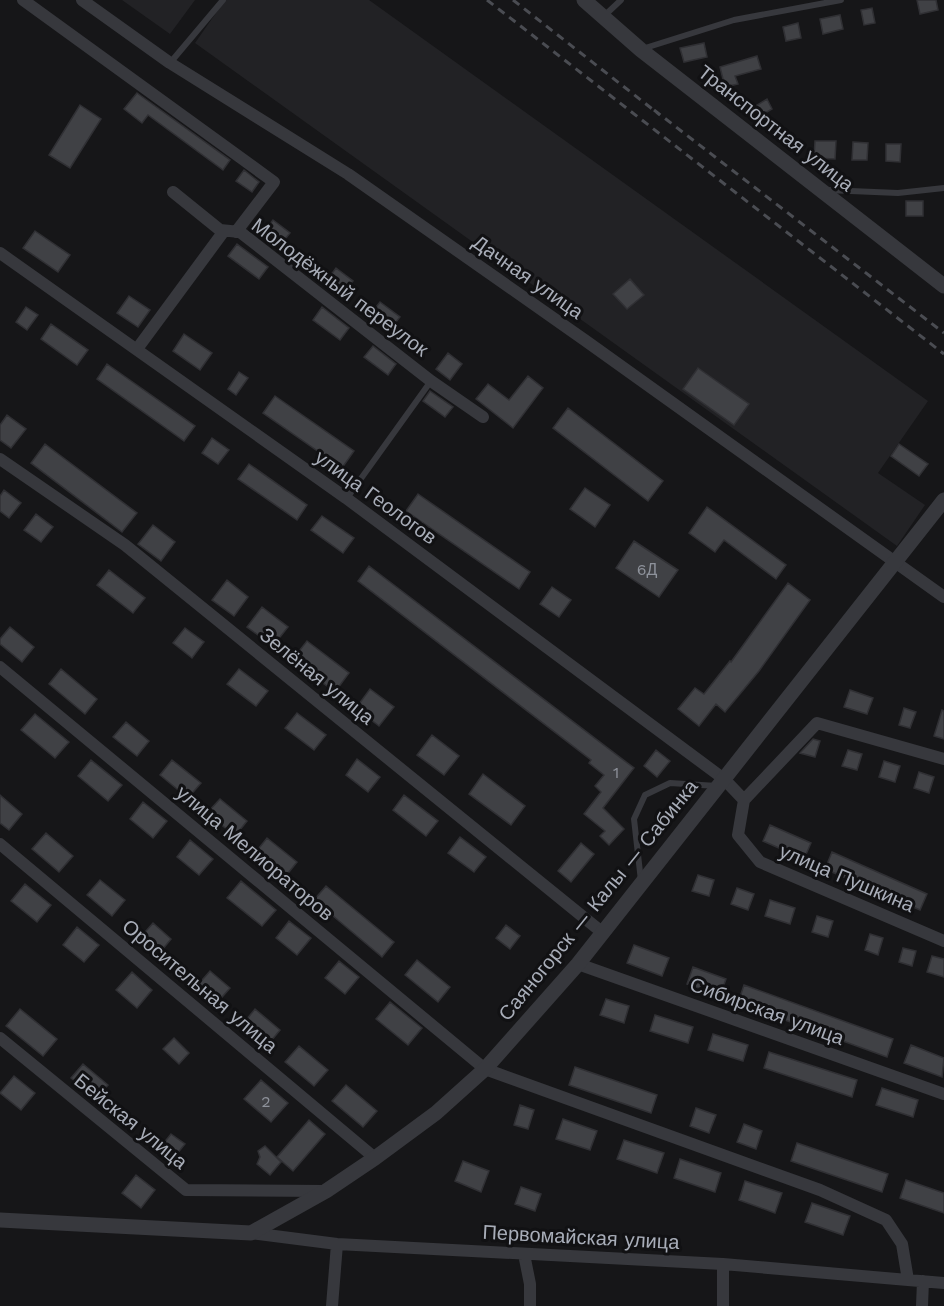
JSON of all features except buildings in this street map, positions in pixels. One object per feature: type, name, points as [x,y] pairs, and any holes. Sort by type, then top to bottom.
[{"type":"street","points":[[23,0],[274,182],[230,231],[137,349]]},
{"type":"street","name":"Дачная улица","points":[[82,0],[170,63],[348,174],[944,597]]},
{"type":"street","name":"Транспортная улица","points":[[584,0],[641,50],[944,286]]},
{"type":"street","name":"Молодёжный переулок","points":[[173,192],[220,230],[240,232],[431,381],[483,417]]},
{"type":"street","name":"улица Геологов","points":[[0,253],[346,498],[721,783]]},
{"type":"street","name":"Зелёная улица","points":[[0,459],[124,545],[603,933]]},
{"type":"street","name":"Саяногорск — Калы — Сабинка","points":[[251,1233],[326,1191],[375,1158],[436,1113],[485,1069],[578,964],[944,500]]},
{"type":"street","name":"улица Мелиораторов","points":[[0,667],[485,1069]]},
{"type":"street","points":[[721,783],[744,800],[817,723],[944,759]]},
{"type":"street","name":"улица Пушкина","points":[[744,800],[738,835],[760,862],[944,941]]},
{"type":"street","name":"Оросительная улица","points":[[0,844],[375,1158]]},
{"type":"street","name":"Сибирская улица","points":[[578,964],[944,1094]]},
{"type":"street","name":"Бейская улица","points":[[0,1038],[186,1190],[326,1191]]},
{"type":"street","points":[[485,1069],[820,1190],[886,1220],[902,1244],[908,1280]]},
{"type":"street","points":[[0,1220],[251,1233]]},
{"type":"street","name":"Первомайская улица","points":[[251,1233],[337,1244],[723,1264],[944,1283]]},
{"type":"street","points":[[332,1306],[337,1244]]},
{"type":"street","points":[[524,1254],[530,1284],[530,1306]]},
{"type":"street","points":[[723,1264],[723,1306]]},
{"type":"street","points":[[922,1306],[923,1281]]},
{"type":"lane","points":[[170,63],[223,0]]},
{"type":"lane","points":[[603,17],[621,0]]},
{"type":"lane","points":[[641,50],[734,20],[841,0]]},
{"type":"lane","points":[[821,189],[898,193],[944,188]]},
{"type":"lane","points":[[346,498],[431,381]]},
{"type":"lane","points":[[641,884],[634,819],[645,795],[670,783],[721,783]]},
{"type":"shaded area","points":[[122,0],[195,0],[170,34]]},
{"type":"shaded area","points":[[225,0],[369,0],[928,401],[878,473],[925,505],[897,546],[195,43]]},
{"type":"railway","points":[[487,0],[944,354]]},
{"type":"railway","points":[[513,0],[660,115]]},
{"type":"railway","points":[[654,110],[944,333]]}]
